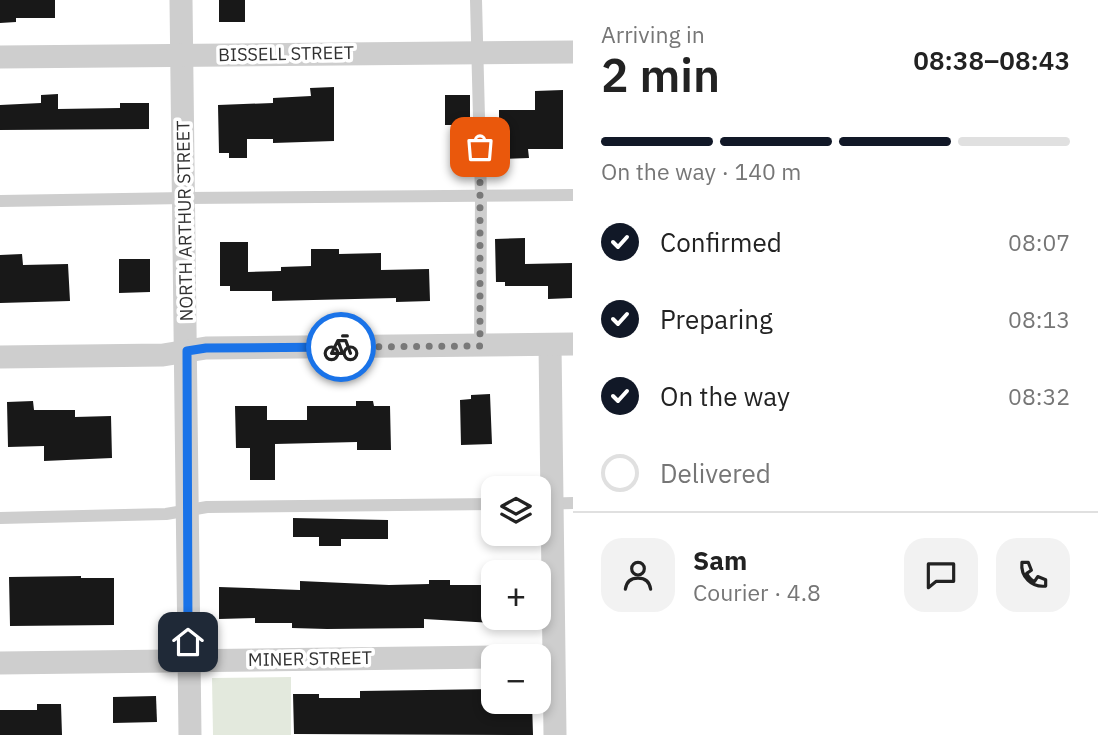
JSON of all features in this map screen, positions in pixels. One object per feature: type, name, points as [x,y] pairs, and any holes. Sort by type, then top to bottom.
[{"type":"street","name":"NORTH ARTHUR STREET","points":[[181,0],[190,735]]},
{"type":"street","name":"BISSELL STREET","points":[[0,57],[573,52]]},
{"type":"street","points":[[0,357],[163,355],[206,348],[561,344],[555,503],[555,735]]},
{"type":"street","name":"MINER STREET","points":[[0,663],[481,657]]},
{"type":"lane","points":[[476,0],[481,196],[480,346]]},
{"type":"lane","points":[[0,201],[573,195]]},
{"type":"lane","points":[[0,518],[166,514],[207,507],[481,504]]},
{"type":"shaded area","points":[[291,677],[291,735],[213,735],[212,678]]},
{"type":"building","points":[[0,0],[55,0],[55,18],[16,18],[16,22],[0,23]]},
{"type":"building","points":[[219,0],[245,0],[245,22],[219,22]]},
{"type":"building","points":[[334,87],[334,141],[273,143],[273,139],[247,139],[247,158],[229,158],[229,153],[219,153],[218,105],[273,103],[273,98],[311,96],[310,88]]},
{"type":"building","points":[[563,90],[563,149],[528,149],[529,158],[499,159],[499,110],[535,110],[535,91]]},
{"type":"building","points":[[58,94],[58,109],[120,108],[120,103],[149,103],[149,129],[0,130],[0,105],[41,103],[41,95]]},
{"type":"building","points":[[445,95],[470,95],[470,125],[445,125]]},
{"type":"building","points":[[525,238],[525,264],[572,263],[572,298],[548,299],[548,286],[505,286],[505,282],[496,282],[495,239]]},
{"type":"building","points":[[220,242],[248,242],[248,272],[281,271],[281,267],[311,266],[311,249],[339,249],[339,254],[381,253],[381,270],[429,269],[430,301],[396,302],[396,298],[272,301],[272,291],[230,291],[230,286],[220,286]]},
{"type":"building","points":[[22,254],[23,265],[68,264],[70,301],[0,303],[0,255]]},
{"type":"building","points":[[119,259],[150,259],[150,292],[119,293]]},
{"type":"building","points":[[490,394],[492,444],[461,445],[460,400],[471,399],[471,395]]},
{"type":"building","points":[[33,401],[34,410],[75,410],[75,417],[111,416],[112,458],[44,461],[44,446],[8,447],[7,402]]},
{"type":"building","points":[[356,401],[373,401],[374,406],[390,406],[391,450],[357,450],[357,442],[275,444],[275,480],[250,480],[250,448],[236,448],[235,406],[267,406],[267,420],[307,420],[307,406],[356,406]]},
{"type":"building","points":[[293,518],[388,520],[388,539],[341,539],[341,546],[319,546],[319,537],[293,537]]},
{"type":"building","points":[[9,577],[114,578],[114,625],[10,626]]},
{"type":"building","points":[[429,580],[450,580],[450,585],[481,585],[481,622],[424,619],[424,628],[327,629],[292,628],[292,623],[255,623],[255,618],[219,619],[219,587],[300,590],[300,581],[429,584]]},
{"type":"building","points":[[481,689],[481,714],[532,714],[533,735],[294,734],[293,694],[319,694],[319,698],[360,698],[360,691]]},
{"type":"building","points":[[156,696],[157,722],[113,723],[113,697]]},
{"type":"building","points":[[37,704],[61,704],[62,735],[0,735],[0,710],[37,710]]},
{"type":"way so far","points":[[341,347],[480,346],[480,147]]},
{"type":"route","points":[[188,642],[187,351],[206,348],[341,347]]}]
